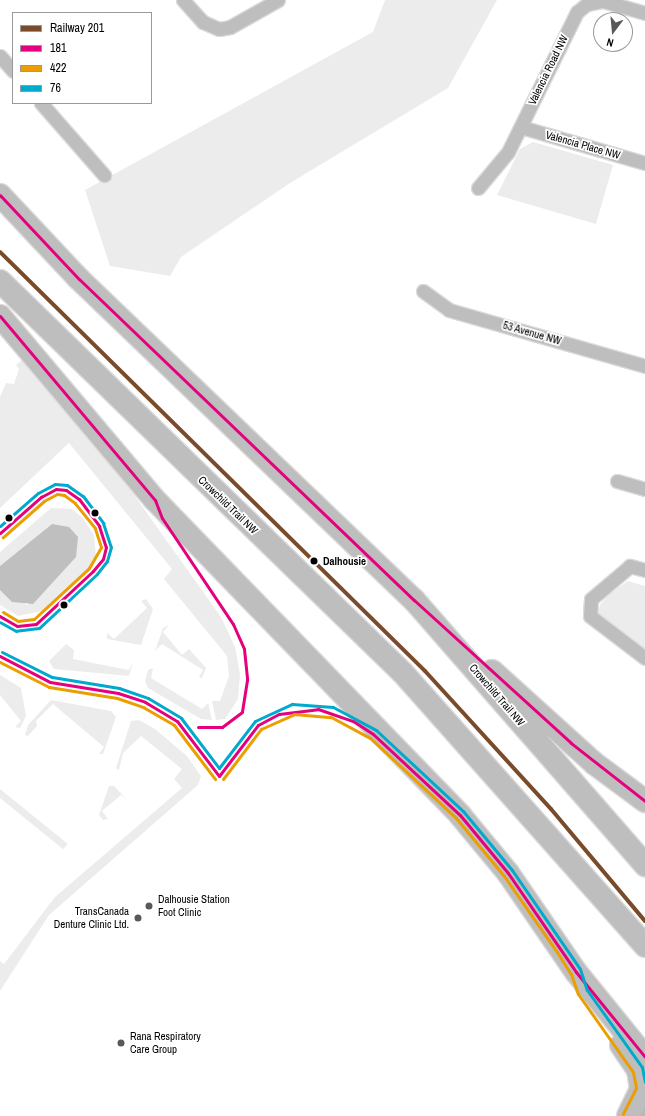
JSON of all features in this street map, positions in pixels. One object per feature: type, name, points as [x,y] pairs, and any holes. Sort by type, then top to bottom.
[{"type":"highway","name":"Crowchild Trail NW","points":[[0,194],[79,279],[414,600],[645,864]]},
{"type":"highway","name":"Crowchild Trail NW","points":[[0,281],[403,674],[645,946]]},
{"type":"highway","points":[[0,316],[155,500],[460,816],[508,874],[576,972],[645,1057]]},
{"type":"highway","points":[[414,600],[571,743],[645,801]]},
{"type":"highway","points":[[576,972],[582,992],[638,1070],[641,1090],[628,1116]]},
{"type":"main road","points":[[641,1116],[645,1113]]},
{"type":"street","points":[[183,0],[203,22],[219,29],[230,27],[278,0]]},
{"type":"street","name":"Valencia Road NW","points":[[478,188],[508,152],[582,8],[602,0],[645,12]]},
{"type":"street","points":[[0,56],[12,70]]},
{"type":"street","points":[[42,104],[104,175]]},
{"type":"street","name":"Valencia Place NW","points":[[520,127],[645,163]]},
{"type":"street","name":"53 Avenue NW","points":[[423,291],[449,310],[645,366]]},
{"type":"street","points":[[617,481],[645,489]]},
{"type":"street","points":[[645,570],[630,566],[591,599],[590,616],[645,658]]},
{"type":"shaded area","points":[[385,0],[497,0],[448,88],[290,183],[181,257],[170,276],[110,266],[85,190],[373,32]]},
{"type":"shaded area","points":[[533,142],[613,165],[596,224],[497,195],[520,149]]},
{"type":"shaded area","points":[[23,359],[122,478],[221,617],[235,647],[240,674],[238,699],[225,719],[216,720],[212,701],[220,701],[229,676],[227,656],[164,579],[172,569],[69,443],[0,508],[0,397],[6,383],[14,384],[19,369],[16,365]]},
{"type":"shaded area","points":[[51,508],[72,509],[83,518],[94,535],[96,556],[88,569],[42,611],[18,616],[0,605],[0,590],[27,605],[50,585],[52,524],[0,566],[0,552]]},
{"type":"shaded area","points":[[52,524],[69,527],[78,537],[76,557],[33,604],[12,602],[0,590],[0,566]]},
{"type":"shaded area","points":[[628,581],[645,586],[645,658],[598,616],[600,605],[608,595]]},
{"type":"shaded area","points":[[146,599],[153,609],[141,645],[107,639],[107,633],[114,639],[147,608],[141,601]]},
{"type":"shaded area","points":[[169,625],[163,632],[182,655],[189,649],[206,668],[202,678],[199,677],[203,670],[162,644],[155,651],[163,628]]},
{"type":"shaded area","points":[[66,644],[74,650],[73,659],[129,670],[133,662],[129,676],[54,669],[49,661]]},
{"type":"shaded area","points":[[153,668],[151,678],[202,709],[208,703],[212,720],[201,719],[148,688],[145,681],[148,670]]},
{"type":"shaded area","points":[[0,675],[21,688],[26,716],[20,728],[15,727],[21,721],[0,695]]},
{"type":"shaded area","points":[[51,700],[111,711],[116,717],[103,754],[99,754],[104,747],[53,704],[36,721],[37,726],[28,736],[25,735],[28,725]]},
{"type":"shaded area","points":[[139,720],[155,729],[187,756],[201,776],[198,785],[49,915],[0,991],[0,961],[4,964],[55,897],[182,788],[174,779],[182,769],[141,736],[123,753],[119,770],[116,768],[131,721]]},
{"type":"shaded area","points":[[109,786],[114,786],[128,801],[121,795],[102,811],[108,819],[103,820],[99,815]]},
{"type":"shaded area","points":[[0,789],[68,844],[63,849],[0,798]]},
{"type":"rail line","name":"201","points":[[0,252],[425,671],[551,809],[645,921]]},
{"type":"transit line","name":"181","points":[[0,195],[79,279],[414,600],[571,743],[645,801]]},
{"type":"transit line","name":"181","points":[[0,316],[155,500],[162,518],[233,624],[244,649],[247,680],[242,712],[222,727],[198,727]]},
{"type":"transit line","name":"76","points":[[0,526],[38,493],[55,484],[67,485],[83,496],[103,523],[111,547],[107,561],[97,574],[39,628],[16,631],[0,622]]},
{"type":"transit line","name":"181","points":[[0,533],[41,497],[56,489],[66,490],[79,499],[99,526],[106,547],[103,559],[93,571],[36,624],[17,626],[0,616]]},
{"type":"transit line","name":"422","points":[[3,537],[44,501],[57,494],[64,495],[75,503],[95,528],[101,547],[89,568],[34,619],[18,621],[3,612]]},
{"type":"transit line","name":"76","points":[[2,652],[52,677],[119,688],[148,698],[181,718],[219,768],[255,721],[292,704],[333,707],[376,730],[463,811],[512,870],[580,969],[587,990],[642,1067],[645,1082]]},
{"type":"transit line","name":"181","points":[[0,656],[50,682],[118,693],[145,702],[177,721],[219,776],[258,725],[279,714],[318,709],[353,721],[373,734],[460,815],[508,873],[576,972],[645,1057]]},
{"type":"transit line","name":"422","points":[[0,662],[49,687],[117,698],[143,707],[174,725],[215,779]]},
{"type":"transit line","name":"422","points":[[223,779],[261,729],[294,714],[331,717],[370,738],[456,818],[504,876],[557,952],[571,974],[578,994],[633,1072],[636,1088],[623,1114]]},
{"type":"place","name":"Dalhousie","points":[[314,561]]},
{"type":"place","name":"Dalhousie Station Foot Clinic","points":[[149,906]]},
{"type":"place","name":"TransCanada Denture Clinic Ltd.","points":[[138,918]]},
{"type":"place","name":"Rana Respiratory Care Group","points":[[121,1043]]}]
